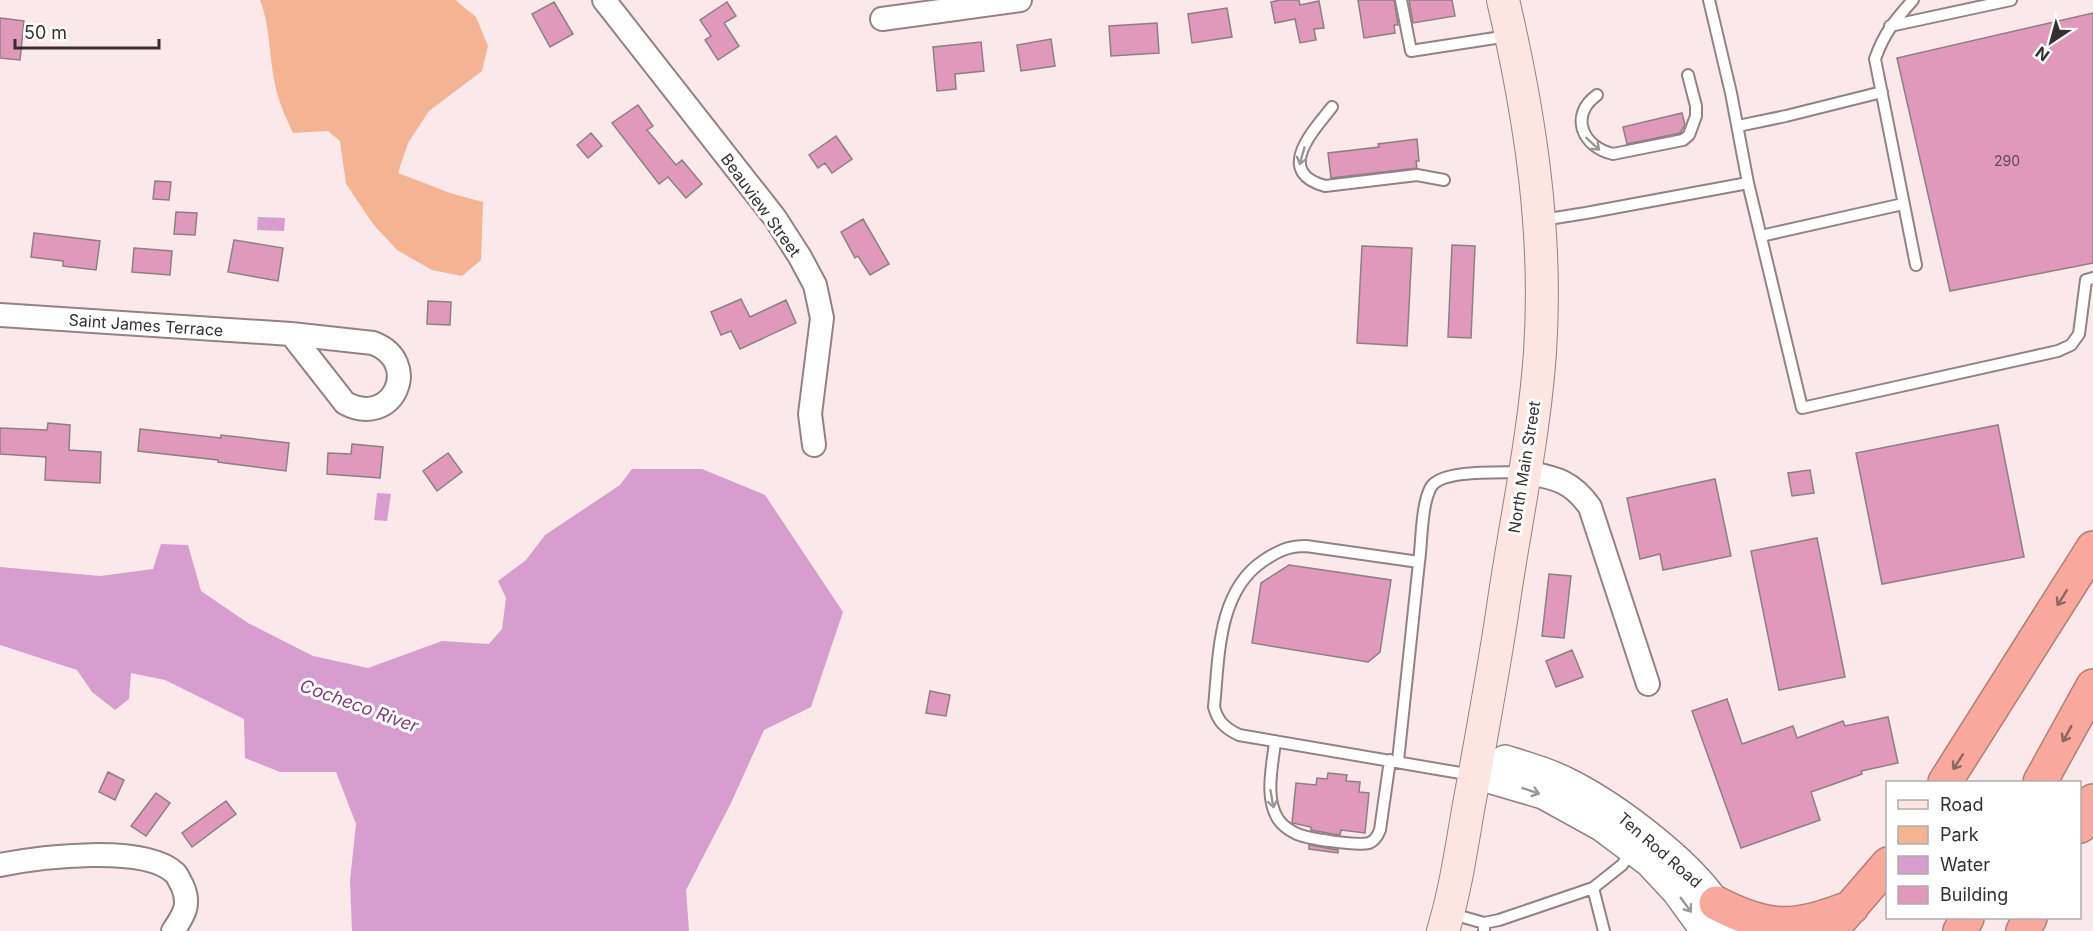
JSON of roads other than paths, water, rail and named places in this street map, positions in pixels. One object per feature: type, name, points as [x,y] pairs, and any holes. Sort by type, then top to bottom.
[{"type":"highway","points":[[1946,781],[2093,548]]},
{"type":"highway","points":[[2041,781],[2093,686]]},
{"type":"highway","points":[[2081,822],[2093,801]]},
{"type":"highway","points":[[1830,931],[1886,865]]},
{"type":"highway","points":[[1716,922],[1737,918],[1756,926],[1776,928],[1798,926],[1852,907]]},
{"type":"main road","name":"North Main Street","points":[[1446,922],[1475,776],[1533,428],[1540,350],[1540,220],[1530,136],[1503,0]]},
{"type":"street","name":"Beauview Street","points":[[604,0],[775,218],[815,285],[822,318],[810,414],[814,445]]},
{"type":"street","points":[[882,19],[1020,0]]},
{"type":"street","name":"Saint James Terrace","points":[[0,315],[291,334],[372,343],[383,347],[397,363],[399,374],[394,394],[377,408],[367,410],[345,403],[291,334]]},
{"type":"street","points":[[1525,472],[1565,482],[1581,495],[1590,507],[1648,684]]},
{"type":"street","name":"Ten Rod Road","points":[[1505,759],[1574,784],[1642,830],[1690,874],[1716,922],[1700,925],[1676,892],[1649,863],[1601,827],[1543,795],[1475,776],[1505,759]]},
{"type":"street","points":[[0,865],[91,855],[156,862],[176,874],[188,897],[183,916],[173,931]]},
{"type":"lane","points":[[1401,0],[1411,51],[1511,36]]},
{"type":"lane","points":[[1709,0],[1738,126],[1748,183],[1803,408],[2058,351],[2071,345],[2079,333],[2086,280],[2093,278]]},
{"type":"lane","points":[[1913,0],[1890,26],[1881,41],[1875,59],[1894,145],[1916,265]]},
{"type":"lane","points":[[1890,26],[2011,0]]},
{"type":"lane","points":[[1597,95],[1589,101],[1585,110],[1582,129],[1585,137],[1601,152],[1612,154],[1683,140],[1693,128],[1696,116],[1696,106],[1688,75]]},
{"type":"lane","points":[[1738,126],[1882,92]]},
{"type":"lane","points":[[1332,107],[1299,158],[1299,168],[1303,175],[1313,183],[1325,186],[1417,175],[1444,180]]},
{"type":"lane","points":[[1540,220],[1748,183]]},
{"type":"lane","points":[[1761,236],[1904,204]]},
{"type":"lane","points":[[1275,741],[1270,791],[1277,818],[1286,828],[1312,838],[1358,844],[1371,843],[1377,838],[1394,761],[1426,499],[1432,486],[1440,478],[1454,475],[1525,472]]},
{"type":"lane","points":[[1419,562],[1306,546],[1291,546],[1279,550],[1259,564],[1246,576],[1237,590],[1223,626],[1214,707],[1217,719],[1227,729],[1239,735],[1475,776]]},
{"type":"lane","points":[[1446,922],[1484,927],[1593,888],[1622,865],[1633,850]]},
{"type":"lane","points":[[1593,888],[1604,931]]},
{"type":"water","points":[[258,217],[285,218],[284,231],[257,230]]},
{"type":"water","name":"Cocheco River","points":[[632,469],[702,469],[765,495],[843,612],[811,707],[764,730],[731,803],[686,890],[689,931],[352,931],[350,880],[356,824],[336,772],[280,772],[245,758],[244,719],[165,680],[131,673],[129,699],[115,710],[92,692],[77,670],[0,645],[0,567],[100,576],[153,569],[161,544],[188,545],[201,591],[248,623],[313,656],[368,668],[442,641],[489,644],[502,629],[506,598],[498,581],[526,560],[545,535],[620,485]]},
{"type":"water","points":[[377,493],[391,494],[387,521],[374,520]]}]
